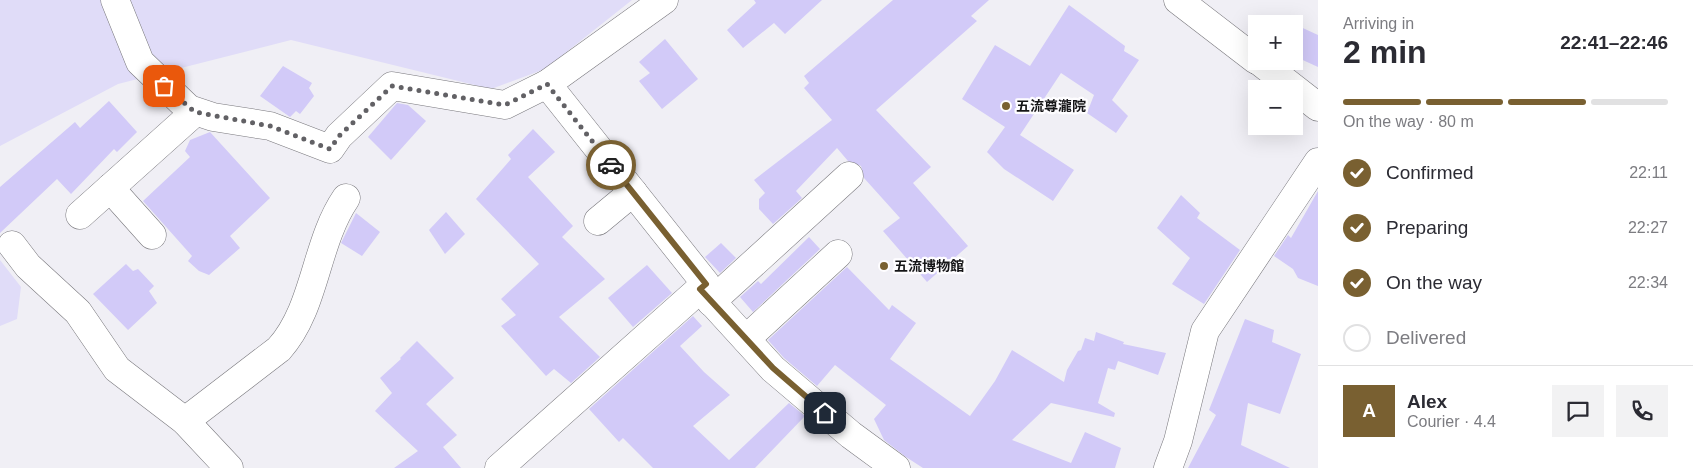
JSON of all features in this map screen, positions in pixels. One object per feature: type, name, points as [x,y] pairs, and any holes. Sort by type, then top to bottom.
[{"type":"street","points":[[115,0],[140,62],[195,112],[270,126],[330,149],[339,136],[392,86],[505,105],[547,84],[664,0]]},
{"type":"street","points":[[1178,0],[1248,53]]},
{"type":"street","points":[[1270,70],[1318,107]]},
{"type":"street","points":[[547,84],[706,284],[706,296],[780,374],[851,435],[896,468]]},
{"type":"street","points":[[80,215],[195,112]]},
{"type":"street","points":[[1168,468],[1178,441],[1205,331],[1318,162]]},
{"type":"street","points":[[499,468],[849,176]]},
{"type":"street","points":[[110,188],[152,235]]},
{"type":"street","points":[[598,222],[633,192]]},
{"type":"street","points":[[185,422],[279,349],[286,341],[300,314],[336,213],[346,198]]},
{"type":"street","points":[[12,245],[28,266],[78,312],[117,369],[185,422],[229,468]]},
{"type":"street","points":[[746,339],[838,254]]},
{"type":"shaded area","points":[[0,0],[632,0],[545,69],[491,89],[291,40],[118,84],[0,146]]},
{"type":"shaded area","points":[[0,260],[21,287],[17,319],[0,326]]},
{"type":"building","points":[[754,0],[822,0],[785,34],[774,23],[743,48],[727,30],[756,3]]},
{"type":"building","points":[[893,0],[989,0],[971,16],[977,21],[876,110],[931,167],[913,183],[968,246],[927,282],[883,231],[900,218],[864,178],[861,166],[848,161],[837,148],[796,191],[802,198],[773,224],[759,209],[759,199],[765,193],[754,180],[832,120],[804,88],[809,83],[804,76]]},
{"type":"building","name":"五流尊瀧院","points":[[1069,5],[1125,46],[1124,51],[1139,60],[1112,100],[1128,116],[1116,133],[1087,113],[1094,95],[1061,73],[1020,135],[1074,170],[1053,201],[1004,169],[987,152],[1005,127],[962,99],[995,45],[1030,66]]},
{"type":"building","points":[[1303,28],[1318,35],[1318,67],[1303,60]]},
{"type":"building","points":[[665,39],[698,79],[662,109],[639,81],[650,73],[639,62]]},
{"type":"building","points":[[283,66],[312,83],[309,88],[314,96],[300,114],[296,111],[290,117],[260,96]]},
{"type":"building","points":[[109,101],[137,132],[117,152],[114,149],[71,194],[57,179],[0,233],[0,187],[75,122],[80,128]]},
{"type":"building","points":[[397,103],[408,105],[426,121],[391,160],[368,137]]},
{"type":"building","points":[[533,129],[555,152],[528,177],[573,226],[562,237],[605,279],[559,317],[600,357],[571,383],[554,369],[546,376],[501,326],[516,315],[501,299],[539,264],[476,199],[511,159],[508,155]]},
{"type":"building","points":[[210,132],[270,198],[230,236],[240,248],[209,275],[199,271],[188,261],[192,256],[143,201],[190,157],[185,151],[190,140]]},
{"type":"building","points":[[1318,191],[1318,286],[1298,278],[1293,269],[1274,256],[1288,235],[1291,238]]},
{"type":"building","points":[[1181,195],[1200,213],[1197,218],[1240,250],[1204,304],[1172,284],[1190,258],[1157,228]]},
{"type":"building","points":[[446,212],[465,234],[445,254],[429,230]]},
{"type":"building","points":[[356,213],[380,232],[362,256],[341,243]]},
{"type":"building","points":[[809,237],[820,249],[753,312],[740,297],[758,281],[761,284]]},
{"type":"building","points":[[721,243],[736,258],[720,273],[705,257]]},
{"type":"building","points":[[126,264],[133,271],[138,269],[154,286],[149,291],[157,303],[128,330],[93,294]]},
{"type":"building","points":[[647,265],[672,293],[633,327],[608,298]]},
{"type":"building","points":[[847,267],[889,310],[892,305],[916,323],[890,359],[970,416],[995,381],[1012,350],[1064,382],[1067,370],[1078,351],[1081,350],[1085,338],[1094,341],[1096,332],[1124,342],[1123,344],[1166,353],[1158,375],[1118,361],[1115,370],[1108,368],[1098,403],[1115,413],[1114,417],[1051,403],[1012,440],[1071,463],[1085,432],[1121,448],[1115,468],[923,468],[906,457],[884,440],[874,419],[886,405],[835,365],[817,386],[784,358],[768,340]]},
{"type":"building","points":[[693,316],[702,326],[680,346],[704,372],[730,395],[693,426],[729,460],[789,403],[805,416],[755,468],[653,468],[623,438],[619,442],[589,409]]},
{"type":"building","points":[[1245,319],[1274,330],[1272,342],[1301,354],[1280,414],[1248,403],[1241,445],[1290,468],[1188,468],[1216,415],[1209,410]]},
{"type":"building","points":[[417,341],[454,378],[426,404],[457,435],[443,447],[461,468],[394,468],[418,451],[375,411],[392,393],[380,378]]},
{"type":"way so far","points":[[164,86],[189,109],[195,112],[213,117],[270,126],[330,149],[339,136],[392,86],[505,105],[547,84],[611,165]]},
{"type":"place","name":"五流尊瀧院","points":[[1006,106]]},
{"type":"place","name":"五流博物館","points":[[884,266]]},
{"type":"route","points":[[611,165],[706,284],[700,289],[773,368],[825,413]]}]
